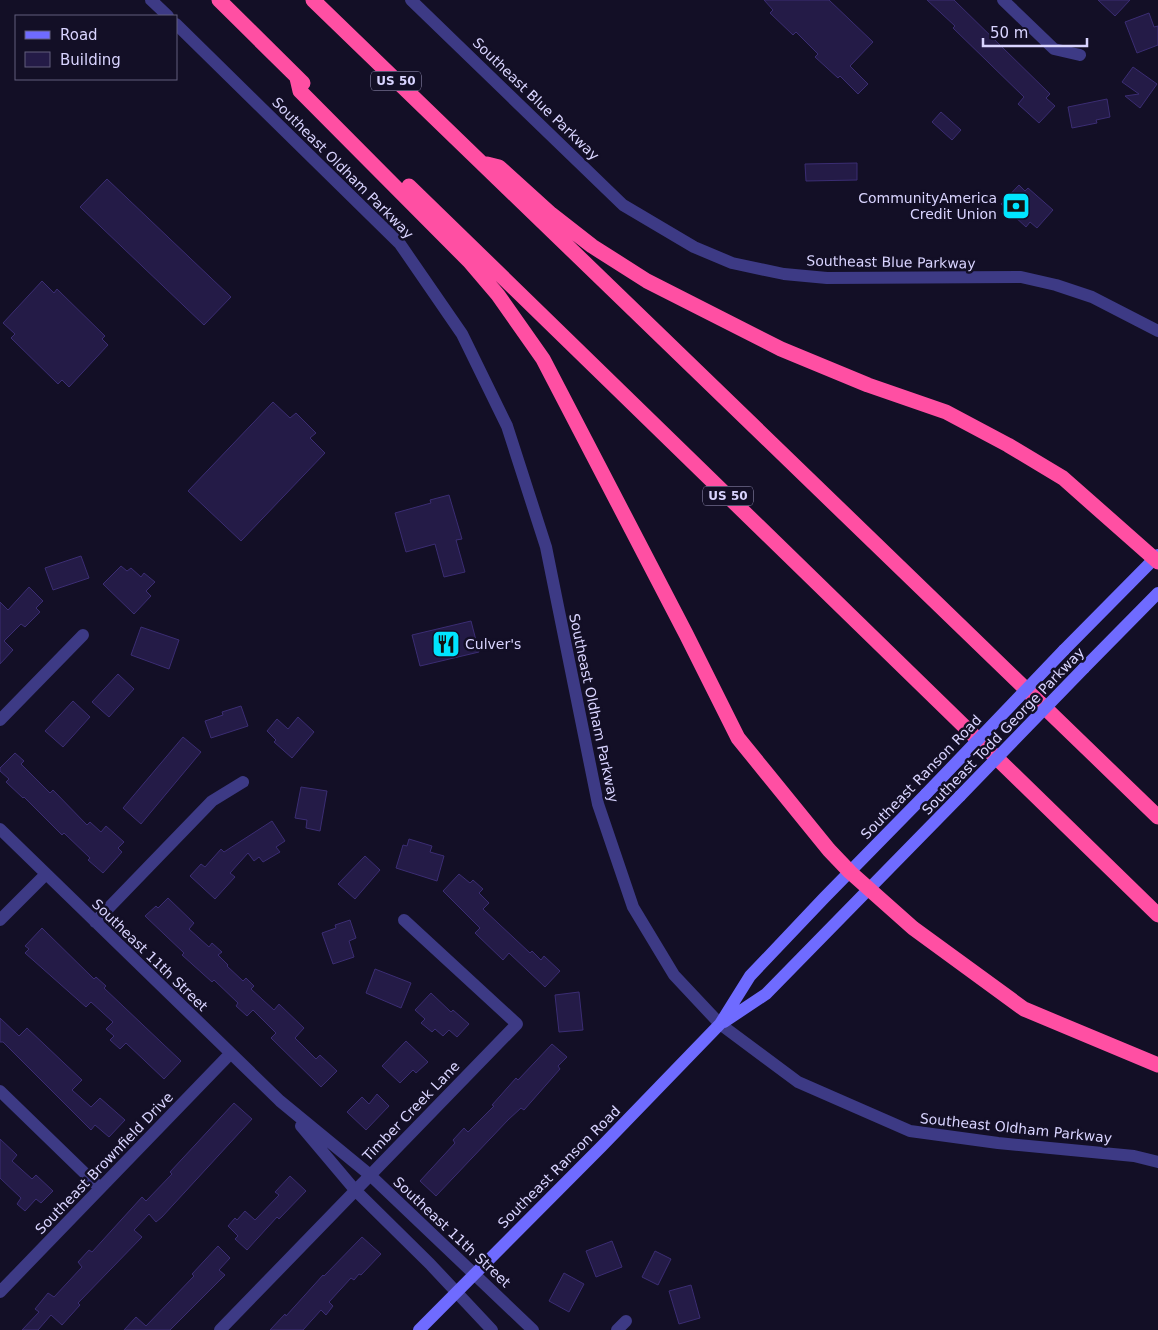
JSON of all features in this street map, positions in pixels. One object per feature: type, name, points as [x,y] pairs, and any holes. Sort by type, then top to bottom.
[{"type":"highway","name":"US 50","points":[[219,0],[1158,915]]},
{"type":"highway","name":"US 50","points":[[313,0],[478,162],[1158,817]]},
{"type":"highway","points":[[297,78],[300,91],[469,261],[498,295],[543,358],[738,738],[829,850],[850,872],[914,928],[1024,1009],[1158,1065]]},
{"type":"highway","points":[[478,162],[499,167],[551,214],[585,241],[646,281],[781,349],[868,385],[946,412],[1008,445],[1063,478],[1157,559]]},
{"type":"main road","name":"Southeast Ranson Road","points":[[419,1330],[720,1024],[750,976],[1064,650],[1157,559]]},
{"type":"main road","name":"Southeast Todd George Parkway","points":[[869,889],[1158,593]]},
{"type":"main road","name":"Southeast Ranson Road","points":[[720,1024],[766,994],[869,889]]},
{"type":"street","points":[[152,0],[167,15]]},
{"type":"street","name":"Southeast Blue Parkway","points":[[411,0],[622,205],[658,228],[732,264],[784,274],[827,278],[1021,278],[1056,285],[1092,297],[1158,331]]},
{"type":"street","points":[[1003,0],[1054,49],[1080,55]]},
{"type":"street","name":"Southeast Oldham Parkway","points":[[178,26],[400,244],[462,334],[507,426],[546,547],[598,804],[633,907],[674,975],[720,1024],[798,1082],[910,1132],[998,1144],[1134,1156],[1158,1162]]},
{"type":"street","points":[[0,720],[82,635]]},
{"type":"street","points":[[95,922],[212,801],[243,782]]},
{"type":"street","name":"Southeast 11th Street","points":[[0,829],[280,1101],[370,1175],[533,1330]]},
{"type":"street","points":[[0,920],[46,874]]},
{"type":"street","name":"Timber Creek Lane","points":[[220,1330],[517,1024],[404,920]]},
{"type":"street","name":"Southeast Brownfield Drive","points":[[0,1292],[230,1054]]},
{"type":"street","points":[[0,1091],[100,1188]]},
{"type":"street","name":"Southeast 11th Street","points":[[280,1101],[355,1190],[430,1264],[492,1330]]},
{"type":"street","points":[[617,1330],[626,1321]]},
{"type":"building","points":[[764,0],[829,0],[873,42],[850,66],[868,84],[858,94],[840,76],[838,78],[815,57],[818,54],[796,32],[793,35],[770,13],[773,10]]},
{"type":"building","points":[[927,0],[954,0],[1050,94],[1046,98],[1055,106],[1039,123],[1018,104],[1024,97]]},
{"type":"building","points":[[1098,0],[1130,0],[1115,16]]},
{"type":"building","points":[[1149,13],[1154,27],[1158,26],[1158,45],[1137,53],[1125,22]]},
{"type":"building","points":[[1133,67],[1157,84],[1140,108],[1125,96],[1139,94],[1122,82]]},
{"type":"building","points":[[1107,99],[1110,117],[1096,120],[1097,123],[1072,128],[1068,107]]},
{"type":"building","points":[[941,112],[961,130],[952,140],[932,122]]},
{"type":"building","points":[[857,163],[857,180],[806,181],[805,164]]},
{"type":"building","points":[[107,179],[231,297],[204,325],[80,207]]},
{"type":"building","points":[[1019,185],[1025,191],[1028,188],[1053,210],[1037,228],[1030,222],[1026,227],[1001,204]]},
{"type":"building","points":[[42,281],[54,293],[57,289],[105,336],[102,339],[108,345],[69,387],[62,380],[58,384],[11,338],[15,334],[3,323]]},
{"type":"building","points":[[273,402],[290,418],[296,413],[316,433],[310,438],[325,453],[241,541],[188,491]]},
{"type":"building","points":[[449,495],[462,539],[456,540],[465,572],[444,577],[435,544],[406,552],[395,513],[431,503],[430,500]]},
{"type":"building","points":[[81,556],[89,578],[53,590],[45,568]]},
{"type":"building","points":[[121,566],[127,571],[131,568],[141,577],[144,573],[155,582],[146,591],[151,596],[134,614],[103,584]]},
{"type":"building","points":[[29,587],[43,601],[36,608],[40,612],[25,627],[21,624],[4,641],[13,650],[0,664],[0,602],[8,610]]},
{"type":"building","name":"Culver's","points":[[471,621],[479,652],[420,666],[412,635]]},
{"type":"building","points":[[141,627],[179,640],[169,669],[131,655]]},
{"type":"building","points":[[118,674],[134,689],[109,717],[92,702]]},
{"type":"building","points":[[73,701],[90,717],[63,747],[45,731]]},
{"type":"building","points":[[241,706],[248,726],[211,738],[205,721],[223,715],[222,712]]},
{"type":"building","points":[[298,717],[314,732],[292,758],[274,742],[276,740],[267,731],[277,719],[288,729]]},
{"type":"building","points":[[183,737],[201,752],[141,824],[123,808]]},
{"type":"building","points":[[15,753],[24,761],[21,764],[50,793],[53,790],[87,825],[90,822],[101,832],[106,826],[124,842],[118,848],[122,852],[103,873],[88,860],[90,858],[64,833],[62,835],[6,782],[9,779],[0,771],[0,768]]},
{"type":"building","points":[[301,787],[327,791],[320,831],[306,828],[307,820],[295,818]]},
{"type":"building","points":[[272,821],[285,841],[276,847],[280,852],[263,862],[259,857],[254,861],[248,853],[230,873],[235,877],[215,899],[190,876],[201,864],[205,867],[221,849],[224,852]]},
{"type":"building","points":[[409,839],[432,846],[430,852],[444,856],[437,881],[396,868],[403,845],[407,846]]},
{"type":"building","points":[[365,856],[380,870],[355,899],[338,884]]},
{"type":"building","points":[[459,874],[470,883],[473,880],[483,889],[479,893],[489,903],[483,909],[530,953],[532,951],[541,960],[544,956],[560,971],[545,987],[509,953],[503,960],[475,933],[480,928],[443,891]]},
{"type":"building","points":[[168,898],[194,923],[189,929],[209,947],[212,943],[222,952],[218,955],[243,981],[246,978],[254,986],[251,989],[274,1010],[279,1004],[304,1028],[295,1038],[316,1059],[320,1055],[337,1071],[321,1087],[271,1038],[276,1033],[253,1010],[247,1016],[236,1006],[238,1003],[214,980],[212,982],[182,955],[184,953],[145,916],[156,906],[158,908]]},
{"type":"building","points":[[350,920],[356,938],[349,941],[354,957],[333,964],[322,933],[336,928],[335,925]]},
{"type":"building","points":[[42,928],[94,979],[96,977],[106,986],[104,988],[181,1061],[164,1079],[126,1043],[120,1049],[110,1040],[114,1036],[106,1029],[113,1022],[91,1002],[86,1007],[25,953],[29,949],[25,946]]},
{"type":"building","points":[[375,969],[411,983],[401,1008],[366,993]]},
{"type":"building","points":[[579,992],[583,1030],[559,1032],[555,995]]},
{"type":"building","points":[[431,993],[451,1012],[453,1010],[469,1024],[457,1037],[449,1030],[443,1036],[435,1029],[432,1032],[421,1023],[425,1019],[415,1010]]},
{"type":"building","points":[[0,1018],[19,1036],[27,1028],[82,1080],[72,1090],[91,1107],[100,1098],[125,1120],[109,1137],[95,1125],[91,1130],[3,1042],[0,1042]]},
{"type":"building","points":[[406,1041],[428,1062],[416,1073],[413,1070],[400,1083],[382,1066]]},
{"type":"building","points":[[552,1044],[567,1057],[558,1066],[560,1069],[524,1110],[521,1108],[508,1120],[436,1196],[420,1181],[455,1143],[453,1140],[464,1128],[468,1132],[494,1106],[492,1105],[516,1078],[518,1080]]},
{"type":"building","points":[[377,1094],[389,1106],[366,1130],[347,1112],[362,1097],[369,1104]]},
{"type":"building","points":[[234,1103],[252,1119],[162,1217],[156,1222],[149,1214],[134,1230],[142,1237],[78,1303],[80,1305],[62,1325],[51,1315],[38,1330],[22,1330],[39,1312],[35,1309],[48,1293],[54,1297],[82,1267],[78,1262],[89,1250],[92,1252],[142,1197],[146,1201],[172,1174],[170,1172]]},
{"type":"building","points":[[0,1139],[17,1155],[12,1161],[32,1179],[36,1175],[53,1191],[41,1203],[36,1199],[25,1211],[17,1204],[21,1198],[0,1178]]},
{"type":"building","points":[[290,1176],[306,1191],[279,1219],[277,1217],[247,1250],[235,1239],[238,1236],[228,1226],[245,1211],[255,1220],[279,1195],[275,1192]]},
{"type":"building","points":[[362,1237],[381,1254],[361,1275],[359,1274],[354,1280],[351,1278],[329,1302],[333,1306],[326,1315],[321,1310],[303,1330],[270,1330],[285,1314],[286,1316],[323,1275]]},
{"type":"building","points":[[612,1241],[622,1267],[596,1277],[586,1251]]},
{"type":"building","points":[[218,1246],[230,1258],[219,1270],[225,1275],[170,1330],[124,1330],[136,1317],[146,1326],[194,1276],[192,1274]]},
{"type":"building","points":[[655,1251],[671,1259],[658,1285],[642,1277]]},
{"type":"building","points":[[564,1273],[584,1284],[569,1312],[549,1301]]},
{"type":"building","points":[[691,1285],[700,1318],[679,1324],[669,1291]]},
{"type":"place","name":"CommunityAmerica Credit Union","points":[[1016,206]]},
{"type":"place","name":"Culver's","points":[[446,644]]}]
